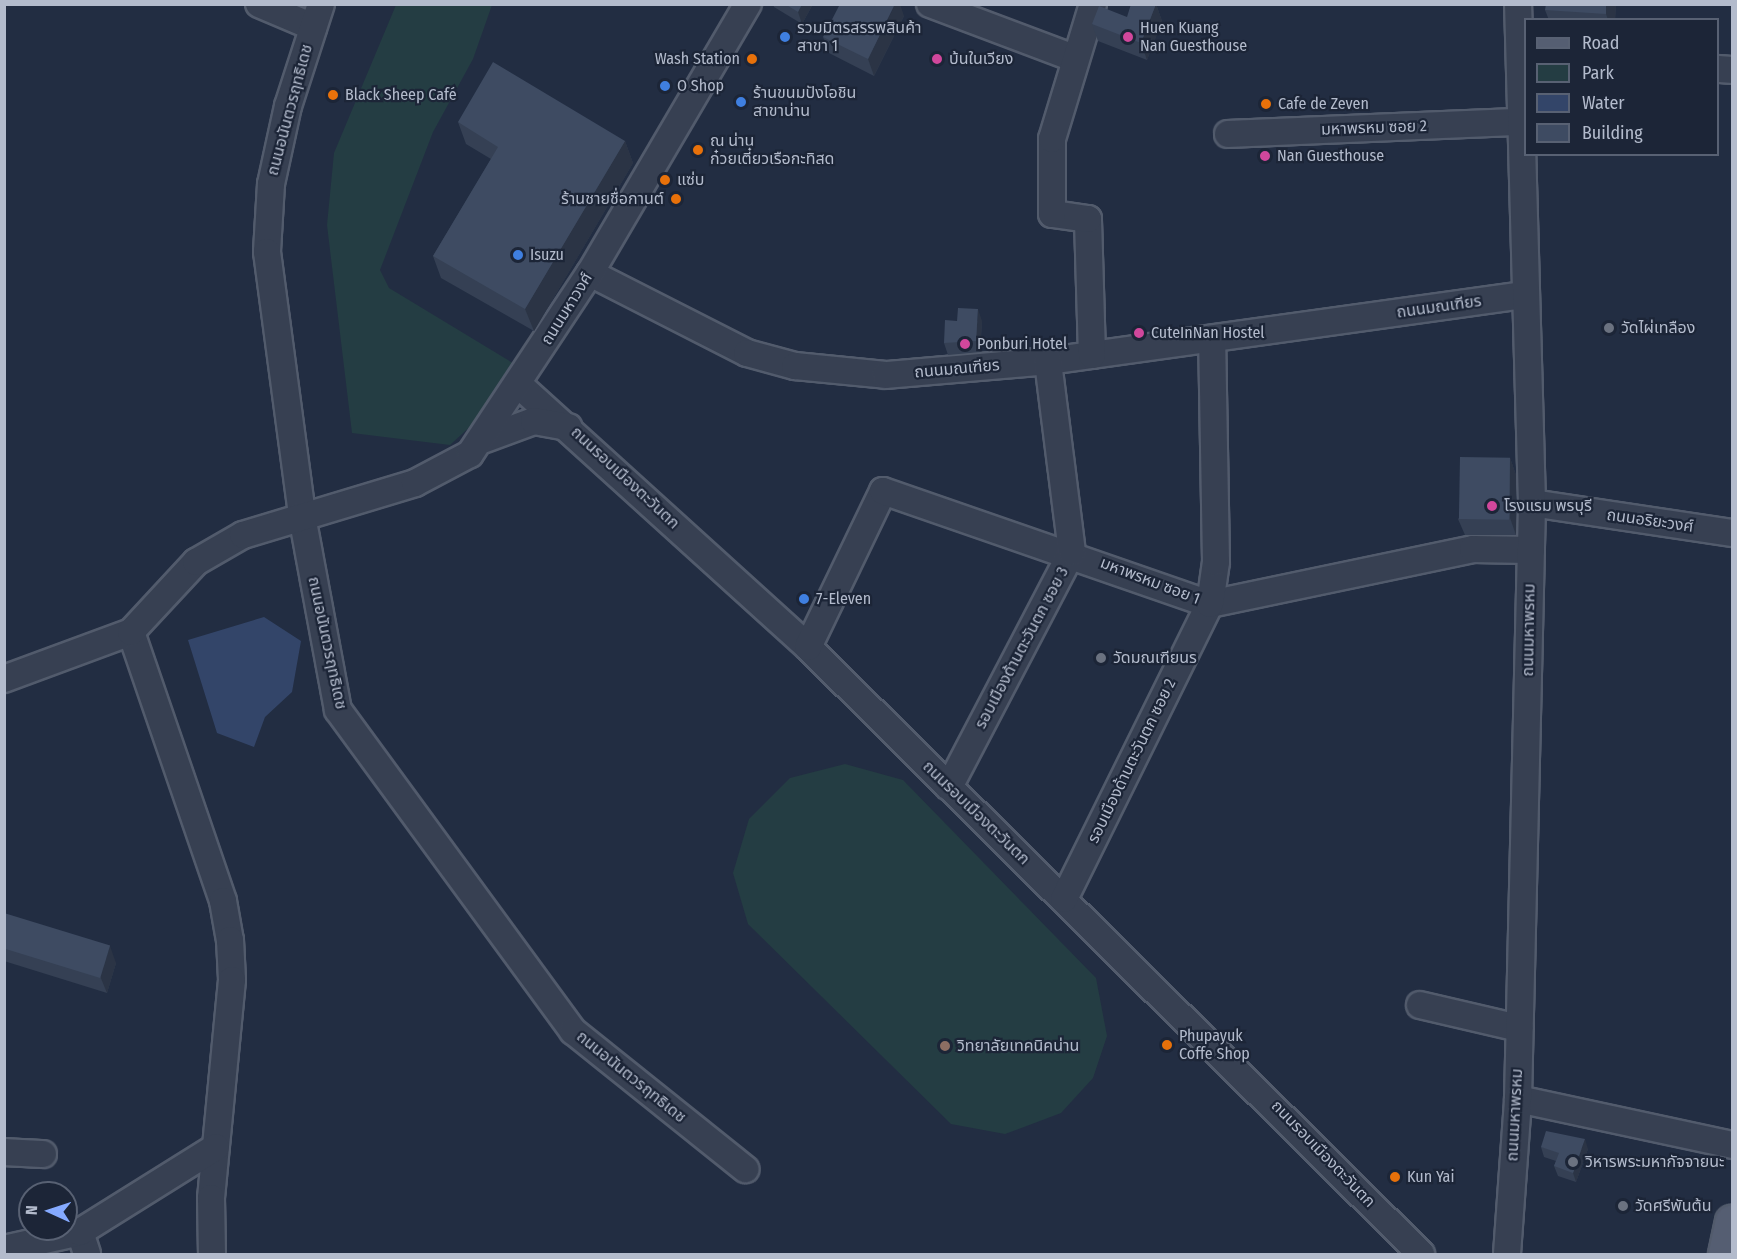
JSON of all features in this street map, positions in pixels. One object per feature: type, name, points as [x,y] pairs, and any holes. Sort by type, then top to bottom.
[{"type":"main road","points":[[1725,1254],[1732,1222]]},
{"type":"street","points":[[259,4],[317,16]]},
{"type":"street","name":"ถนนมหาวงศ์","points":[[131,632],[196,562],[243,535],[452,467],[485,439],[590,273],[748,4]]},
{"type":"street","points":[[930,4],[1074,57]]},
{"type":"street","points":[[1092,355],[1088,219],[1052,214],[1052,139],[1074,57],[1093,4]]},
{"type":"street","name":"ถนนมหาพรหม","points":[[1507,1254],[1518,1099],[1532,504],[1522,295],[1520,122],[1522,45],[1518,4]]},
{"type":"street","name":"ถนนอนันตวรฤทธิเดช","points":[[317,16],[272,184],[267,252],[302,516],[338,710],[376,769],[573,1031],[745,1169]]},
{"type":"street","name":"มหาพรหม ซอย 2","points":[[1228,134],[1520,122]]},
{"type":"street","name":"ถนนมณเฑียร","points":[[590,273],[747,353],[795,366],[886,375],[1048,362],[1522,295]]},
{"type":"street","name":"รอบเมืองด้านตะวันตก ซอย 2","points":[[1064,899],[1210,604],[1216,562],[1212,339]]},
{"type":"street","name":"รอบเมืองด้านตะวันตก ซอย 3","points":[[949,787],[1072,552],[1048,362]]},
{"type":"street","name":"ถนนรอบเมืองตะวันตก","points":[[519,385],[571,428],[808,647],[1421,1254]]},
{"type":"street","points":[[485,439],[534,421],[571,428]]},
{"type":"street","name":"มหาพรหม ซอย 1","points":[[808,647],[883,491],[1072,552],[1210,604],[1473,549],[1531,550]]},
{"type":"street","name":"ถนนอริยะวงศ์","points":[[1532,504],[1732,533]]},
{"type":"street","points":[[4,679],[131,632],[224,901],[230,939],[232,980],[216,1147],[212,1254]]},
{"type":"street","points":[[1420,1005],[1519,1028]]},
{"type":"street","points":[[1518,1099],[1732,1145]]},
{"type":"street","points":[[4,1250],[83,1243],[216,1147]]},
{"type":"street","points":[[4,1152],[43,1154]]},
{"type":"green space","points":[[396,5],[492,5],[473,59],[433,132],[380,270],[389,288],[516,365],[474,423],[450,445],[352,433],[327,225],[334,153]]},
{"type":"green space","points":[[845,764],[903,780],[1096,978],[1107,1036],[1093,1078],[1061,1113],[1005,1134],[951,1124],[748,924],[733,873],[749,819],[790,778]]},
{"type":"water","points":[[264,617],[301,641],[292,692],[265,717],[254,747],[217,733],[188,640]]},
{"type":"building","points":[[785,4],[802,4],[798,12]]},
{"type":"building","points":[[840,4],[895,4],[868,59],[823,37]]},
{"type":"building","points":[[1131,4],[1156,4],[1141,43],[1092,24],[1099,6],[1127,17]]},
{"type":"building","points":[[1546,4],[1606,4],[1606,14],[1545,10]]},
{"type":"building","points":[[493,62],[625,141],[525,309],[433,256],[498,147],[458,122]]},
{"type":"building","points":[[958,308],[978,309],[976,341],[944,343],[945,320],[957,321]]},
{"type":"building","points":[[1460,457],[1510,458],[1509,520],[1459,519]]},
{"type":"building","points":[[4,913],[110,945],[100,978],[4,949]]},
{"type":"building","points":[[1546,1131],[1585,1139],[1573,1173],[1554,1166],[1559,1153],[1541,1147]]},
{"type":"place","name":"รวมมิตรสรรพสินค้า สาขา 1","points":[[785,37]]},
{"type":"place","name":"Huen Kuang Nan Guesthouse","points":[[1128,37]]},
{"type":"place","name":"Wash Station","points":[[752,59]]},
{"type":"place","name":"บ้นในเวียง","points":[[937,59]]},
{"type":"place","name":"O Shop","points":[[665,86]]},
{"type":"place","name":"Black Sheep Café","points":[[333,95]]},
{"type":"place","name":"ร้านขนมปังโอชิน สาขาน่าน","points":[[741,102]]},
{"type":"place","name":"Cafe de Zeven","points":[[1266,104]]},
{"type":"place","name":"ณ น่าน ก๋วยเตี๋ยวเรือกะทิสด","points":[[698,150]]},
{"type":"place","name":"Nan Guesthouse","points":[[1265,156]]},
{"type":"place","name":"แซ่บ","points":[[665,180]]},
{"type":"place","name":"ร้านชายชื่อกานต์","points":[[676,199]]},
{"type":"place","name":"Isuzu","points":[[518,255]]},
{"type":"place","name":"วัดไผ่เทลือง","points":[[1609,328]]},
{"type":"place","name":"CuteInNan Hostel","points":[[1139,333]]},
{"type":"place","name":"Ponburi Hotel","points":[[965,344]]},
{"type":"place","name":"โรงแรม พรบุรี","points":[[1492,506]]},
{"type":"place","name":"7-Eleven","points":[[804,599]]},
{"type":"place","name":"วัดมณเฑียนร","points":[[1101,658]]},
{"type":"place","name":"Phupayuk Coffe Shop","points":[[1167,1045]]},
{"type":"place","name":"วิทยาลัยเทคนิคน่าน","points":[[945,1046]]},
{"type":"place","name":"วิหารพระมหากัจจายนะ","points":[[1573,1162]]},
{"type":"place","name":"Kun Yai","points":[[1395,1177]]},
{"type":"place","name":"วัดศรีพันต้น","points":[[1623,1206]]}]
